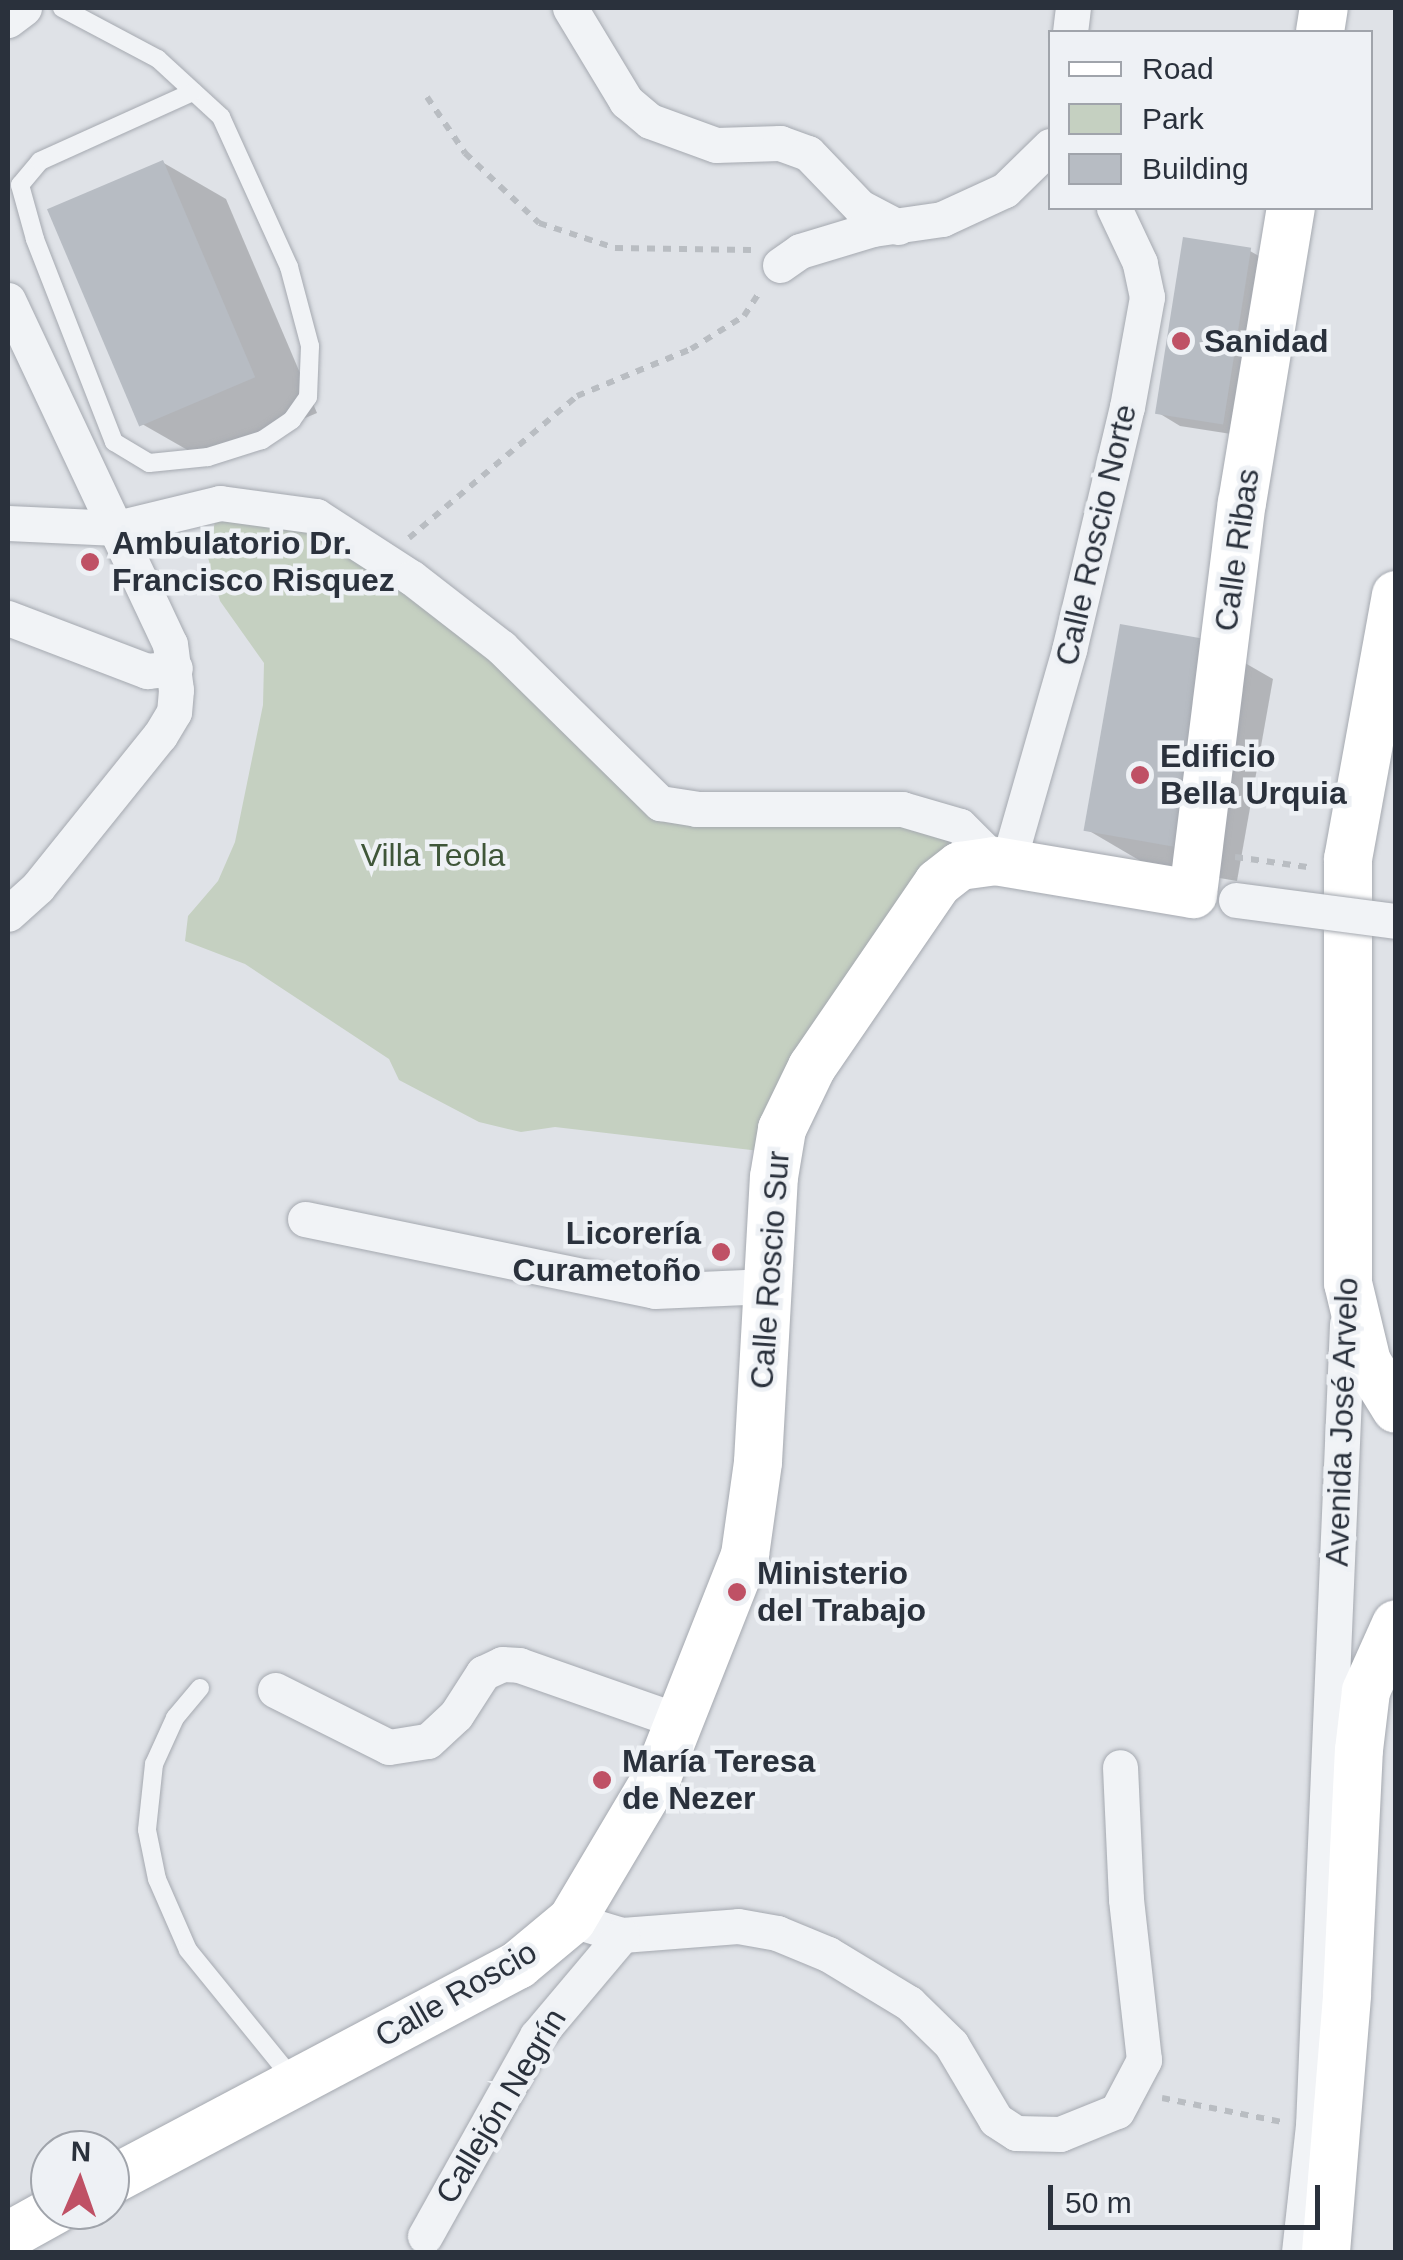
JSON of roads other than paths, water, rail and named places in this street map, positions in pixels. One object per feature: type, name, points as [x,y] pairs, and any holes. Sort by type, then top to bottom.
[{"type":"street","points":[[8,20],[24,8]]},
{"type":"street","points":[[570,8],[626,102],[650,121],[716,145],[780,143],[808,153],[860,208],[898,228]]},
{"type":"street","points":[[787,262],[800,251],[873,229],[942,219],[1005,190],[1048,148]]},
{"type":"street","name":"Calle Roscio Norte","points":[[1002,862],[1069,650],[1127,407],[1147,297],[1140,263],[1115,210]]},
{"type":"street","name":"Calle Ribas","points":[[1217,897],[1242,503],[1291,210]]},
{"type":"street","points":[[8,300],[170,644],[175,668],[174,712],[160,735],[38,887],[8,914]]},
{"type":"street","points":[[8,523],[116,528],[220,503],[316,516],[385,560],[501,647],[660,803],[696,808],[902,809],[960,826],[1002,862],[1396,921]]},
{"type":"street","name":"Avenida José Arvelo","points":[[1299,2252],[1313,2126],[1348,1282],[1348,859],[1396,595]]},
{"type":"street","points":[[8,618],[146,671],[175,668]]},
{"type":"street","name":"Calle Roscio Sur","points":[[737,1584],[756,1480],[776,1153],[791,1103],[938,883],[960,866],[1002,862]]},
{"type":"street","points":[[305,1218],[655,1292],[768,1286]]},
{"type":"street","points":[[1348,1282],[1367,1362],[1396,1410]]},
{"type":"street","name":"Calle Roscio","points":[[130,2170],[518,1965],[572,1920],[658,1774],[737,1584]]},
{"type":"street","points":[[1326,2252],[1342,2072],[1359,1750],[1366,1690],[1396,1624]]},
{"type":"street","points":[[275,1690],[389,1746],[428,1741],[456,1715],[483,1673],[502,1664],[520,1665],[679,1721]]},
{"type":"street","points":[[572,1920],[622,1935],[738,1926],[777,1933],[828,1954],[908,2003],[951,2044],[996,2120],[1016,2133],[1060,2134],[1117,2111],[1144,2060],[1143,2021],[1130,1934],[1120,1767]]},
{"type":"street","name":"Callejón Negrín","points":[[424,2236],[537,2036],[568,1994],[622,1935]]},
{"type":"street","points":[[8,2236],[30,2224]]},
{"type":"lane","points":[[62,8],[158,58],[221,117],[288,267],[310,346],[308,397],[292,420],[262,440],[208,457],[148,463],[114,442],[35,239],[20,185],[40,161],[193,92]]},
{"type":"lane","points":[[200,1688],[175,1718],[154,1764],[147,1830],[158,1878],[188,1950],[275,2062],[297,2082]]},
{"type":"place","name":"Sanidad","points":[[1181,341]]},
{"type":"place","name":"Ambulatorio Dr. Francisco Risquez","points":[[90,562]]},
{"type":"place","name":"Edificio Bella Urquia","points":[[1140,775]]},
{"type":"place","name":"Licorería Curametoño","points":[[721,1252]]},
{"type":"place","name":"Ministerio del Trabajo","points":[[737,1592]]},
{"type":"place","name":"María Teresa de Nezer","points":[[602,1780]]},
{"type":"park label","name":"Villa Teola","points":[[433,855]]}]
